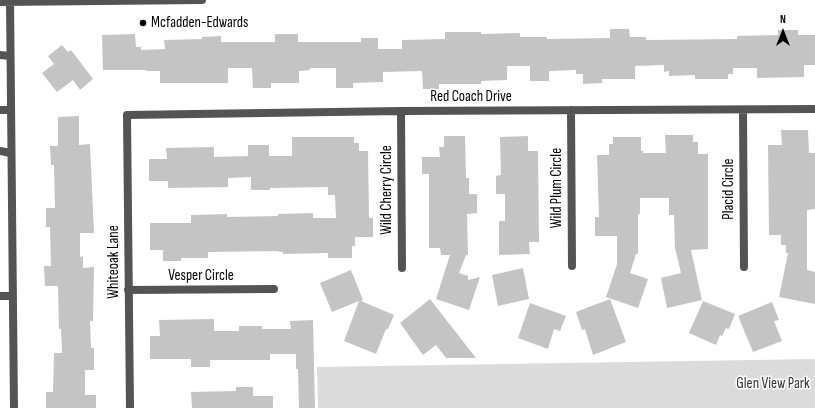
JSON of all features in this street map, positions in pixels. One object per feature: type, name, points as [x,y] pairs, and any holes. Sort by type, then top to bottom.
[{"type":"street","points":[[0,2],[202,0]]},
{"type":"street","points":[[10,1],[14,408]]},
{"type":"street","points":[[0,55],[10,56]]},
{"type":"street","name":"Red Coach Drive","points":[[127,115],[401,111],[815,109]]},
{"type":"street","points":[[0,110],[11,110]]},
{"type":"street","name":"Wild Plum Circle","points":[[571,110],[572,266]]},
{"type":"street","name":"Placid Circle","points":[[743,110],[744,267]]},
{"type":"street","name":"Wild Cherry Circle","points":[[401,111],[402,268]]},
{"type":"street","name":"Whiteoak Lane","points":[[127,115],[130,408]]},
{"type":"street","points":[[0,151],[11,153]]},
{"type":"street","name":"Vesper Circle","points":[[128,290],[274,289]]},
{"type":"street","points":[[0,296],[12,296]]},
{"type":"green space","name":"Glen View Park","points":[[815,359],[815,408],[318,408],[317,367]]},
{"type":"building","points":[[610,29],[629,29],[630,37],[646,37],[646,40],[737,39],[737,36],[778,35],[778,30],[798,30],[798,35],[815,35],[815,65],[804,65],[804,77],[757,78],[757,68],[733,68],[733,74],[728,74],[728,79],[695,79],[695,75],[669,76],[669,71],[664,72],[664,65],[635,66],[635,79],[602,79],[602,83],[583,84],[583,74],[576,74],[576,70],[549,71],[549,81],[530,81],[530,66],[507,66],[507,80],[481,81],[481,84],[439,84],[439,89],[423,89],[422,71],[383,72],[383,82],[353,83],[353,88],[336,88],[336,68],[310,68],[310,70],[299,71],[299,83],[271,83],[271,88],[253,88],[252,68],[228,68],[228,83],[160,83],[160,71],[103,70],[102,35],[135,34],[136,47],[141,47],[141,50],[165,49],[164,40],[202,39],[202,37],[221,36],[221,42],[275,42],[275,34],[298,34],[298,42],[361,42],[361,38],[378,38],[378,49],[402,49],[402,40],[445,39],[445,32],[481,32],[481,34],[520,33],[520,37],[547,37],[547,39],[610,38]]},
{"type":"building","points":[[62,45],[68,52],[71,50],[93,79],[80,90],[73,80],[57,92],[42,73],[54,64],[48,56]]},
{"type":"building","points":[[79,116],[79,145],[90,144],[94,233],[80,233],[80,257],[83,256],[83,268],[94,267],[93,321],[90,321],[91,348],[94,348],[94,370],[85,370],[85,395],[96,395],[96,408],[46,408],[46,392],[53,392],[54,353],[62,353],[61,329],[59,329],[58,286],[45,286],[44,266],[51,266],[50,227],[46,227],[46,208],[55,208],[54,165],[51,165],[50,146],[58,146],[58,117]]},
{"type":"building","points":[[781,130],[808,130],[809,153],[815,153],[815,209],[807,210],[807,270],[815,272],[815,304],[779,297],[788,253],[786,253],[786,245],[781,245],[781,235],[769,235],[768,145],[782,145]]},
{"type":"building","points":[[665,135],[693,135],[693,142],[698,142],[698,154],[708,154],[708,249],[691,250],[702,300],[667,308],[661,278],[681,273],[675,248],[674,215],[669,215],[669,198],[640,198],[640,214],[638,214],[638,254],[636,254],[630,273],[648,279],[638,308],[606,297],[617,264],[617,236],[595,236],[595,217],[599,217],[597,155],[609,155],[609,144],[613,144],[613,137],[641,137],[641,151],[643,151],[643,153],[666,153]]},
{"type":"building","points":[[444,136],[465,136],[466,178],[469,178],[469,194],[477,194],[477,213],[467,214],[468,255],[466,255],[459,273],[468,276],[468,280],[480,277],[469,310],[436,299],[450,255],[441,255],[440,248],[429,248],[429,174],[422,174],[422,157],[440,157],[439,147],[444,147]]},
{"type":"building","points":[[528,136],[528,151],[538,151],[539,242],[529,242],[530,254],[499,255],[499,221],[505,221],[505,194],[496,194],[496,176],[501,175],[500,137]]},
{"type":"building","points":[[292,137],[354,137],[354,143],[359,143],[359,151],[368,151],[369,218],[373,218],[373,237],[355,237],[355,246],[352,246],[352,258],[328,258],[328,253],[283,254],[283,252],[279,251],[208,252],[208,258],[181,258],[181,261],[163,261],[163,250],[150,250],[150,223],[191,223],[191,215],[227,214],[227,217],[278,216],[278,214],[313,213],[313,218],[336,218],[335,195],[328,195],[328,187],[270,188],[270,190],[251,190],[251,177],[228,178],[228,187],[168,188],[168,181],[149,181],[149,159],[167,159],[166,148],[214,147],[214,157],[248,156],[248,145],[269,145],[269,156],[292,156]]},
{"type":"building","points":[[523,268],[529,299],[498,306],[492,275]]},
{"type":"building","points":[[351,270],[363,300],[361,301],[394,315],[388,329],[386,329],[376,354],[344,341],[359,301],[332,312],[320,283]]},
{"type":"building","points":[[430,299],[476,358],[446,358],[436,345],[423,355],[400,323]]},
{"type":"building","points":[[610,299],[626,342],[593,355],[585,329],[582,330],[576,312]]},
{"type":"building","points":[[703,301],[735,314],[729,329],[726,328],[722,336],[720,335],[716,345],[689,333]]},
{"type":"building","points":[[772,302],[779,320],[774,321],[782,341],[753,352],[738,316]]},
{"type":"building","points":[[530,303],[566,316],[560,331],[554,329],[548,349],[518,338]]},
{"type":"building","points":[[214,319],[214,331],[239,331],[239,326],[262,326],[262,329],[291,329],[290,321],[313,320],[315,408],[299,408],[296,354],[270,354],[270,360],[210,360],[210,367],[191,367],[191,359],[150,359],[150,336],[160,336],[159,320]]},
{"type":"building","points":[[236,387],[253,387],[253,396],[273,396],[273,408],[192,408],[191,392],[236,391]]},
{"type":"place","name":"Mcfadden-Edwards","points":[[143,23]]}]
